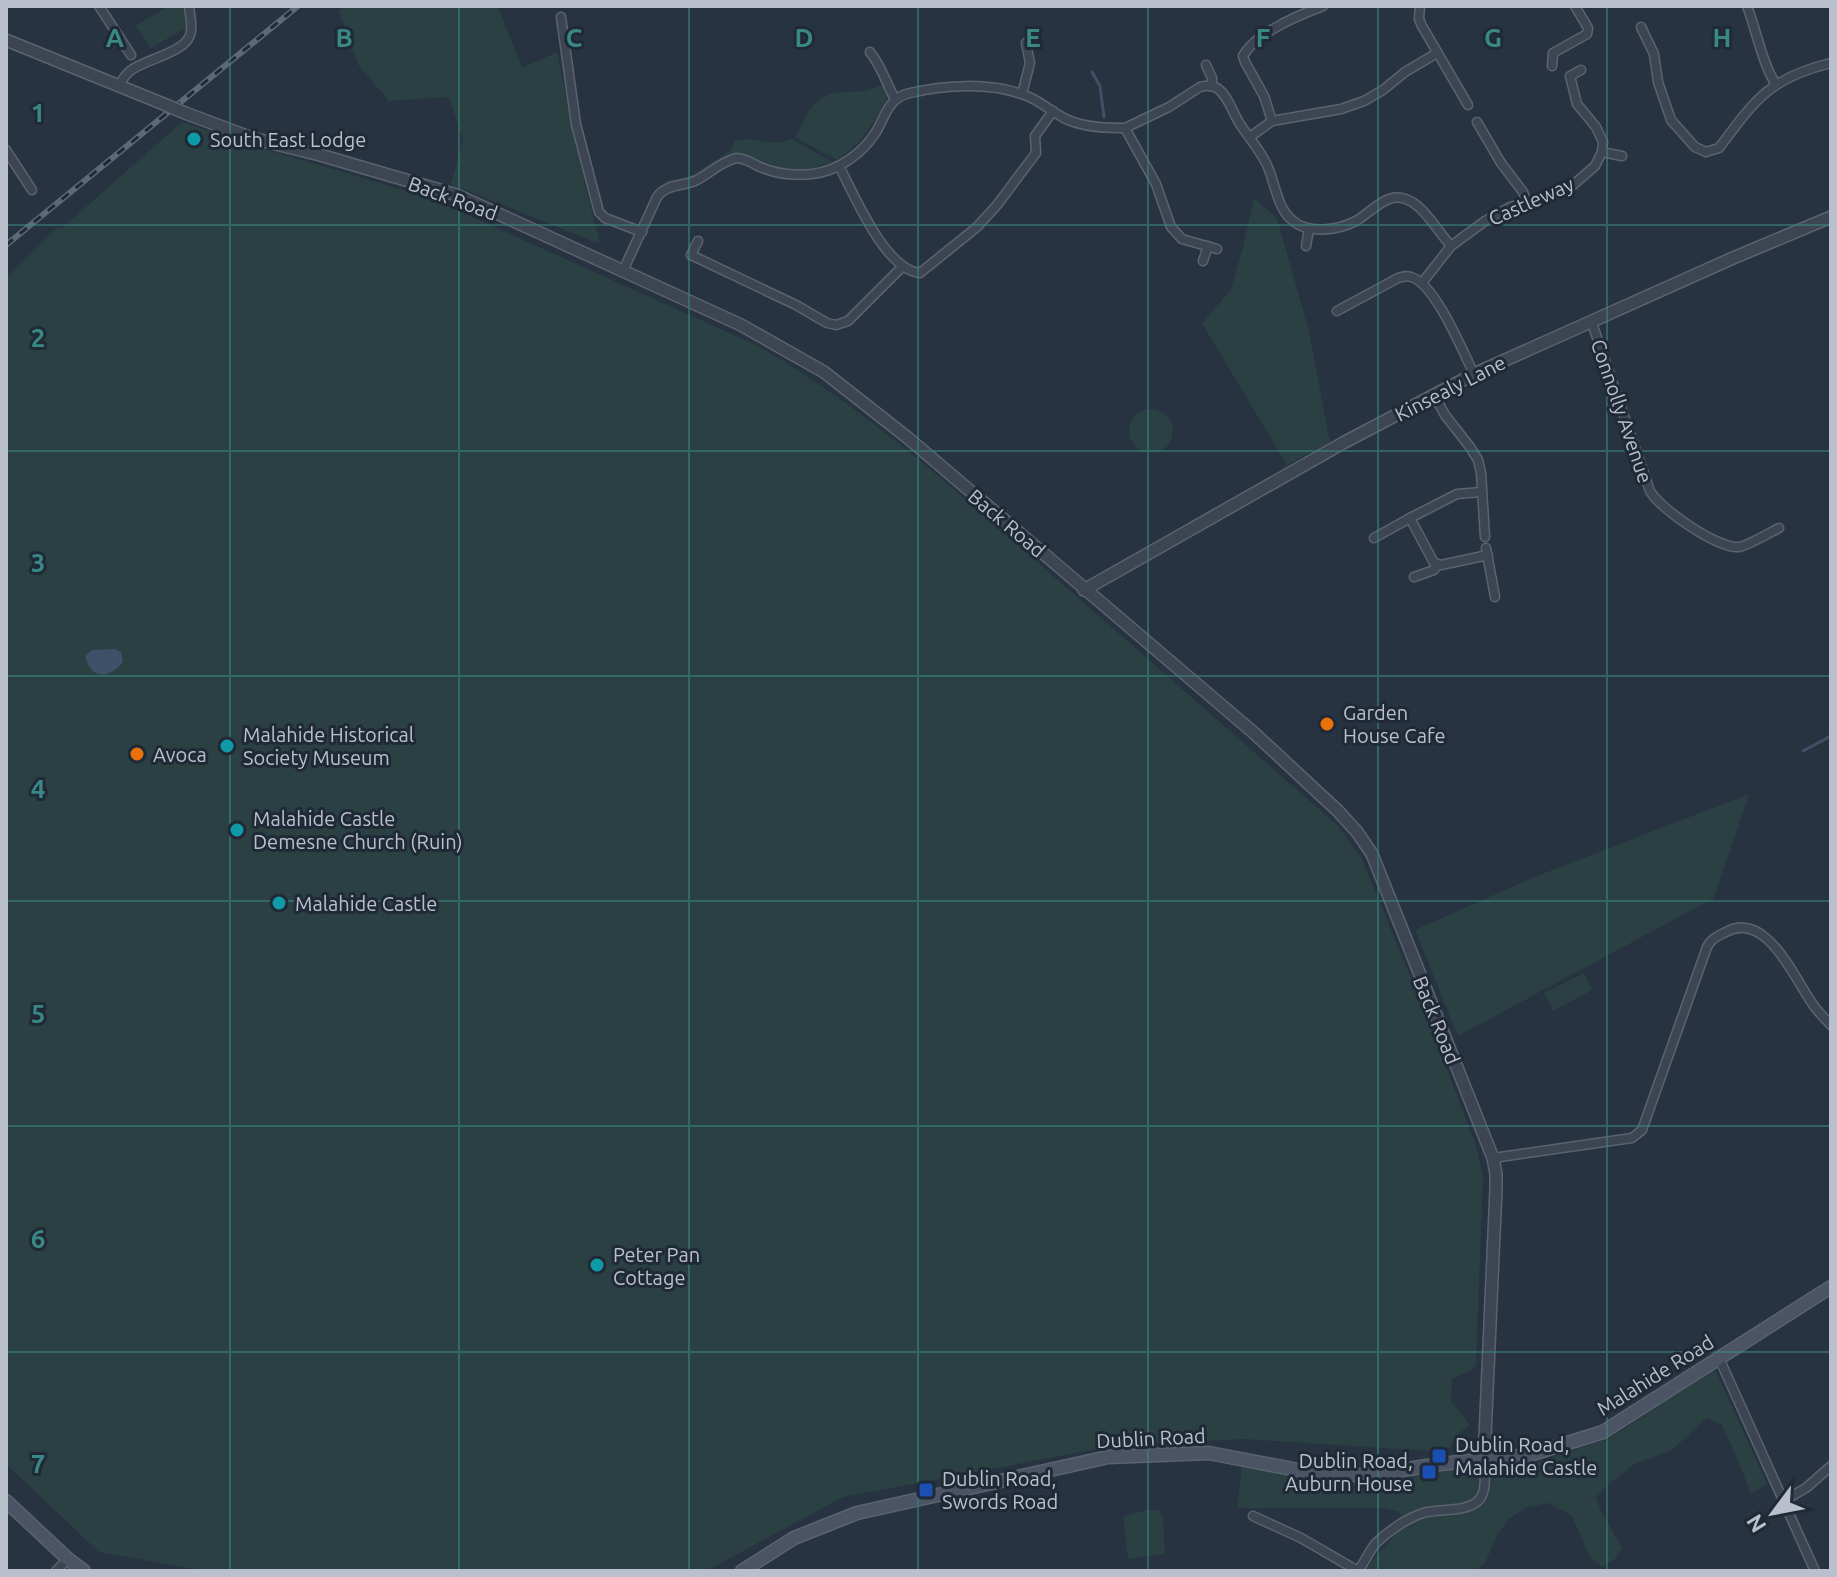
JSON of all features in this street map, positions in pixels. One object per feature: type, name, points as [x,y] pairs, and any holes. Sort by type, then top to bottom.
[{"type":"main road","name":"Malahide Road","points":[[1484,1459],[1529,1455],[1603,1432],[1831,1287]]},
{"type":"main road","name":"Dublin Road","points":[[742,1571],[794,1538],[857,1513],[1108,1457],[1209,1453],[1324,1475],[1370,1475],[1484,1459]]},
{"type":"main road","points":[[6,1501],[84,1571]]},
{"type":"street","points":[[99,6],[131,55]]},
{"type":"street","points":[[119,86],[133,68],[187,43],[191,33],[189,6]]},
{"type":"street","points":[[1272,121],[1264,96],[1243,56],[1253,44],[1271,32],[1323,6]]},
{"type":"street","points":[[1420,6],[1419,19],[1468,105]]},
{"type":"street","points":[[1552,66],[1553,53],[1587,34],[1588,28],[1575,6]]},
{"type":"street","points":[[1747,6],[1760,51],[1776,85]]},
{"type":"street","points":[[561,17],[576,124],[599,212],[605,218],[642,232]]},
{"type":"street","points":[[1641,27],[1643,42],[1656,62],[1658,82],[1671,120],[1695,147],[1706,152],[1719,148],[1743,114],[1765,92],[1784,79],[1831,63]]},
{"type":"street","name":"Back Road","points":[[6,40],[252,138],[457,195],[741,325],[824,372],[908,438],[1262,741],[1338,811],[1372,854],[1493,1158],[1496,1189],[1484,1459]]},
{"type":"street","points":[[1022,94],[1030,63],[1026,43]]},
{"type":"street","points":[[870,52],[880,64],[895,99]]},
{"type":"street","points":[[1250,137],[1272,121],[1341,109],[1364,101],[1437,53]]},
{"type":"street","points":[[1206,65],[1212,86]]},
{"type":"street","points":[[1581,70],[1570,76],[1577,104],[1596,127],[1603,142],[1602,152],[1622,156]]},
{"type":"street","points":[[623,271],[660,192],[696,180],[731,159],[741,157],[769,170],[795,174],[814,174],[839,166],[870,140],[895,99],[908,93],[973,86],[1022,94],[1082,125],[1125,128],[1169,107],[1200,87],[1212,86],[1223,93],[1262,154],[1285,213],[1293,221],[1309,229],[1340,226],[1355,221],[1386,199],[1395,198],[1416,204],[1451,246]]},
{"type":"street","points":[[839,166],[876,237],[903,266],[915,272],[924,271],[983,221],[1036,153],[1035,136],[1053,111]]},
{"type":"street","points":[[1477,122],[1527,203]]},
{"type":"street","points":[[1125,128],[1156,184],[1171,227],[1182,239],[1212,247],[1203,261]]},
{"type":"street","points":[[6,150],[32,190]]},
{"type":"street","name":"Castleway","points":[[1422,283],[1451,246],[1485,221],[1510,207],[1558,193],[1573,185],[1595,166],[1602,152]]},
{"type":"street","name":"Kinsealy Lane","points":[[1084,590],[1330,450],[1474,374],[1831,217]]},
{"type":"street","points":[[1306,246],[1309,229]]},
{"type":"street","points":[[698,241],[691,255],[836,325],[848,321],[903,266]]},
{"type":"street","points":[[1337,311],[1407,276],[1422,283],[1434,296],[1474,374]]},
{"type":"street","name":"Connolly Avenue","points":[[1592,323],[1655,500],[1689,527],[1724,544],[1740,547],[1779,528]]},
{"type":"street","points":[[1434,395],[1478,460],[1485,537]]},
{"type":"street","points":[[1374,538],[1457,494],[1481,492]]},
{"type":"street","points":[[1410,518],[1434,563],[1441,565],[1487,552],[1495,597]]},
{"type":"street","points":[[1414,577],[1434,570],[1438,564]]},
{"type":"street","points":[[1493,1158],[1632,1138],[1642,1130],[1707,947],[1711,939],[1732,928],[1741,927],[1761,933],[1780,953],[1812,1004],[1831,1025]]},
{"type":"street","points":[[1719,1358],[1815,1571]]},
{"type":"street","points":[[1253,1516],[1301,1538],[1358,1571],[1375,1545],[1398,1527],[1423,1513],[1475,1504],[1481,1499],[1484,1459]]},
{"type":"street","points":[[1783,1501],[1806,1488],[1831,1466]]},
{"type":"street","points":[[56,1571],[68,1559]]},
{"type":"green space","points":[[168,6],[184,6],[187,27],[151,48],[136,26]]},
{"type":"green space","points":[[345,6],[498,6],[522,68],[557,52],[600,244],[451,184],[463,140],[449,97],[389,101],[359,66],[339,11]]},
{"type":"green space","points":[[883,85],[888,97],[872,124],[855,146],[837,160],[795,137],[810,109],[822,98]]},
{"type":"green space","name":"Malahide Castle","points":[[182,122],[430,198],[756,345],[833,394],[941,478],[1337,825],[1361,857],[1433,1032],[1476,1146],[1483,1177],[1476,1365],[1452,1379],[1451,1401],[1470,1425],[1456,1436],[1447,1452],[1244,1439],[1113,1446],[843,1497],[706,1571],[205,1571],[99,1552],[6,1464],[6,279],[58,227],[61,229]]},
{"type":"green space","points":[[747,139],[774,143],[791,139],[833,162],[807,169],[790,169],[773,167],[734,154],[693,178],[663,183],[690,176],[730,151],[735,141]]},
{"type":"green space","points":[[1254,198],[1277,218],[1308,327],[1330,442],[1287,465],[1202,323],[1231,290]]},
{"type":"green space","points":[[1151,409],[1166,416],[1173,431],[1166,446],[1151,453],[1136,446],[1129,431],[1136,416]]},
{"type":"green space","points":[[1749,794],[1714,898],[1458,1036],[1415,930],[1537,876]]},
{"type":"green space","points":[[1584,973],[1592,990],[1553,1011],[1544,993]]},
{"type":"green space","points":[[1715,1369],[1767,1484],[1751,1494],[1721,1424],[1707,1418],[1672,1450],[1635,1464],[1596,1497],[1622,1548],[1615,1559],[1602,1567],[1591,1559],[1572,1516],[1548,1503],[1525,1508],[1508,1520],[1497,1535],[1485,1563],[1476,1571],[1364,1571],[1399,1528],[1403,1521],[1399,1512],[1383,1508],[1237,1508],[1242,1464],[1327,1482],[1472,1466],[1529,1465],[1608,1439]]},
{"type":"green space","points":[[1158,1510],[1163,1517],[1165,1554],[1128,1559],[1123,1518]]},
{"type":"water","points":[[115,649],[121,652],[123,662],[112,672],[96,673],[88,664],[85,656],[92,650]]},
{"type":"waterway","points":[[1092,72],[1100,86],[1104,117]]},
{"type":"waterway","points":[[1803,751],[1831,736]]},
{"type":"railway","points":[[6,245],[298,6]]},
{"type":"place","name":"South East Lodge","points":[[194,139]]},
{"type":"place","name":"Garden House Cafe","points":[[1327,724]]},
{"type":"place","name":"Malahide Historical Society Museum","points":[[227,746]]},
{"type":"place","name":"Avoca","points":[[137,754]]},
{"type":"place","name":"Malahide Castle Demesne Church (Ruin)","points":[[237,830]]},
{"type":"place","name":"Malahide Castle","points":[[279,903]]},
{"type":"place","name":"Peter Pan Cottage","points":[[597,1265]]},
{"type":"place","name":"Dublin Road, Malahide Castle","points":[[1439,1456]]},
{"type":"place","name":"Dublin Road, Auburn House","points":[[1429,1472]]},
{"type":"place","name":"Dublin Road, Swords Road","points":[[926,1490]]}]
